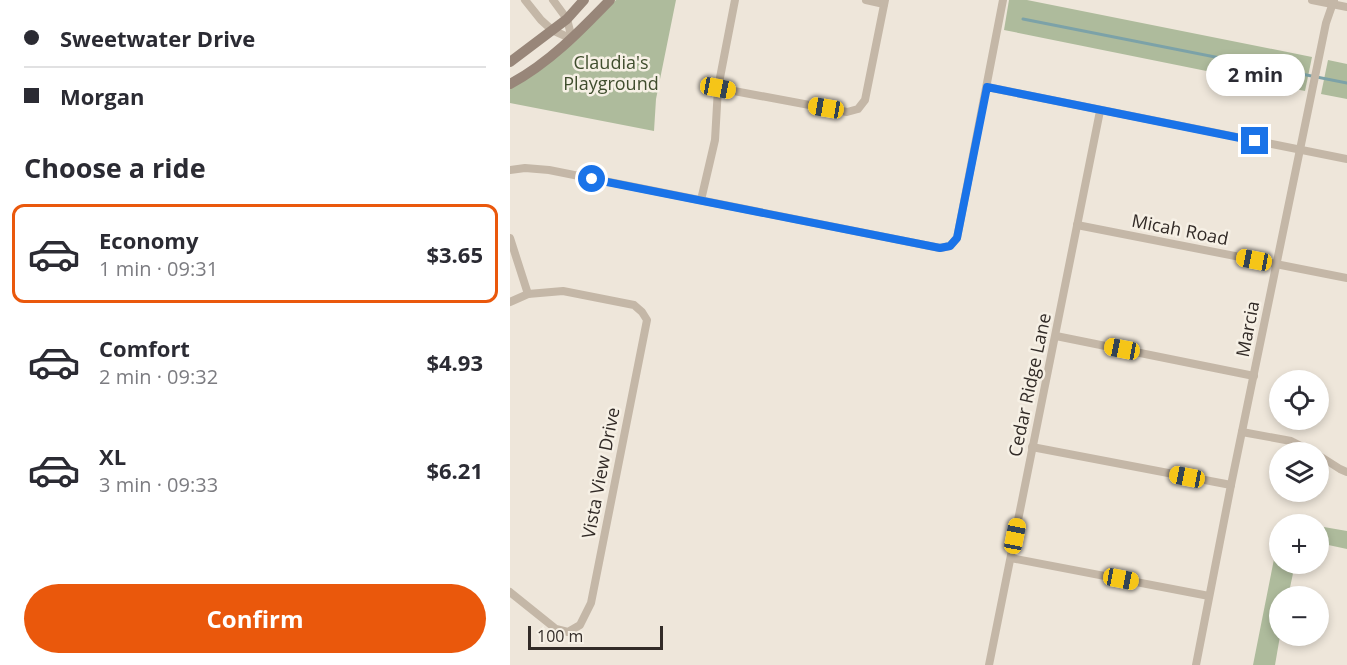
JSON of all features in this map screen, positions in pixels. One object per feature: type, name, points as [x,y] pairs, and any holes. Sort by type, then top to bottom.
[{"type":"street","points":[[525,0],[552,30],[572,39]]},
{"type":"street","points":[[553,0],[567,19],[572,39]]},
{"type":"street","points":[[510,62],[567,19],[584,0]]},
{"type":"street","points":[[510,84],[541,64],[572,39],[610,0]]},
{"type":"street","points":[[701,200],[715,140],[718,88],[735,0]]},
{"type":"street","points":[[718,88],[847,112],[858,109],[865,100],[885,2],[866,0]]},
{"type":"street","points":[[510,170],[525,168],[549,170],[940,248],[950,246],[957,238],[1003,0]]},
{"type":"street","points":[[1312,0],[1333,2],[1347,7]]},
{"type":"street","name":"Marcia","points":[[1196,665],[1276,264],[1326,23],[1333,2]]},
{"type":"street","points":[[987,87],[1347,159]]},
{"type":"street","name":"Cedar Ridge Lane","points":[[989,665],[1100,111]]},
{"type":"street","name":"Micah Road","points":[[1077,225],[1347,278]]},
{"type":"street","points":[[510,238],[528,294],[510,302]]},
{"type":"street","name":"Vista View Drive","points":[[510,592],[556,629],[568,632],[580,625],[591,603],[647,320],[634,305],[563,291],[528,294]]},
{"type":"street","points":[[1056,336],[1254,376]]},
{"type":"street","points":[[1242,432],[1293,442]]},
{"type":"street","points":[[1032,447],[1231,485]]},
{"type":"street","points":[[1329,462],[1347,472]]},
{"type":"street","points":[[1011,558],[1209,596]]},
{"type":"green space","name":"Claudia's Playground","points":[[616,0],[676,0],[656,99],[654,131],[510,103],[510,88],[596,21]]},
{"type":"green space","points":[[1009,0],[1027,0],[1312,57],[1305,91],[1004,30]]},
{"type":"green space","points":[[1328,60],[1347,64],[1347,99],[1321,94]]},
{"type":"green space","points":[[1329,528],[1347,531],[1347,549],[1329,545]]},
{"type":"green space","points":[[1271,574],[1293,574],[1290,586],[1269,586],[1269,646],[1278,646],[1275,665],[1253,665]]},
{"type":"waterway","points":[[1023,19],[1347,83]]},
{"type":"route","points":[[592,179],[940,248],[950,246],[957,238],[987,87],[1255,141]]}]
